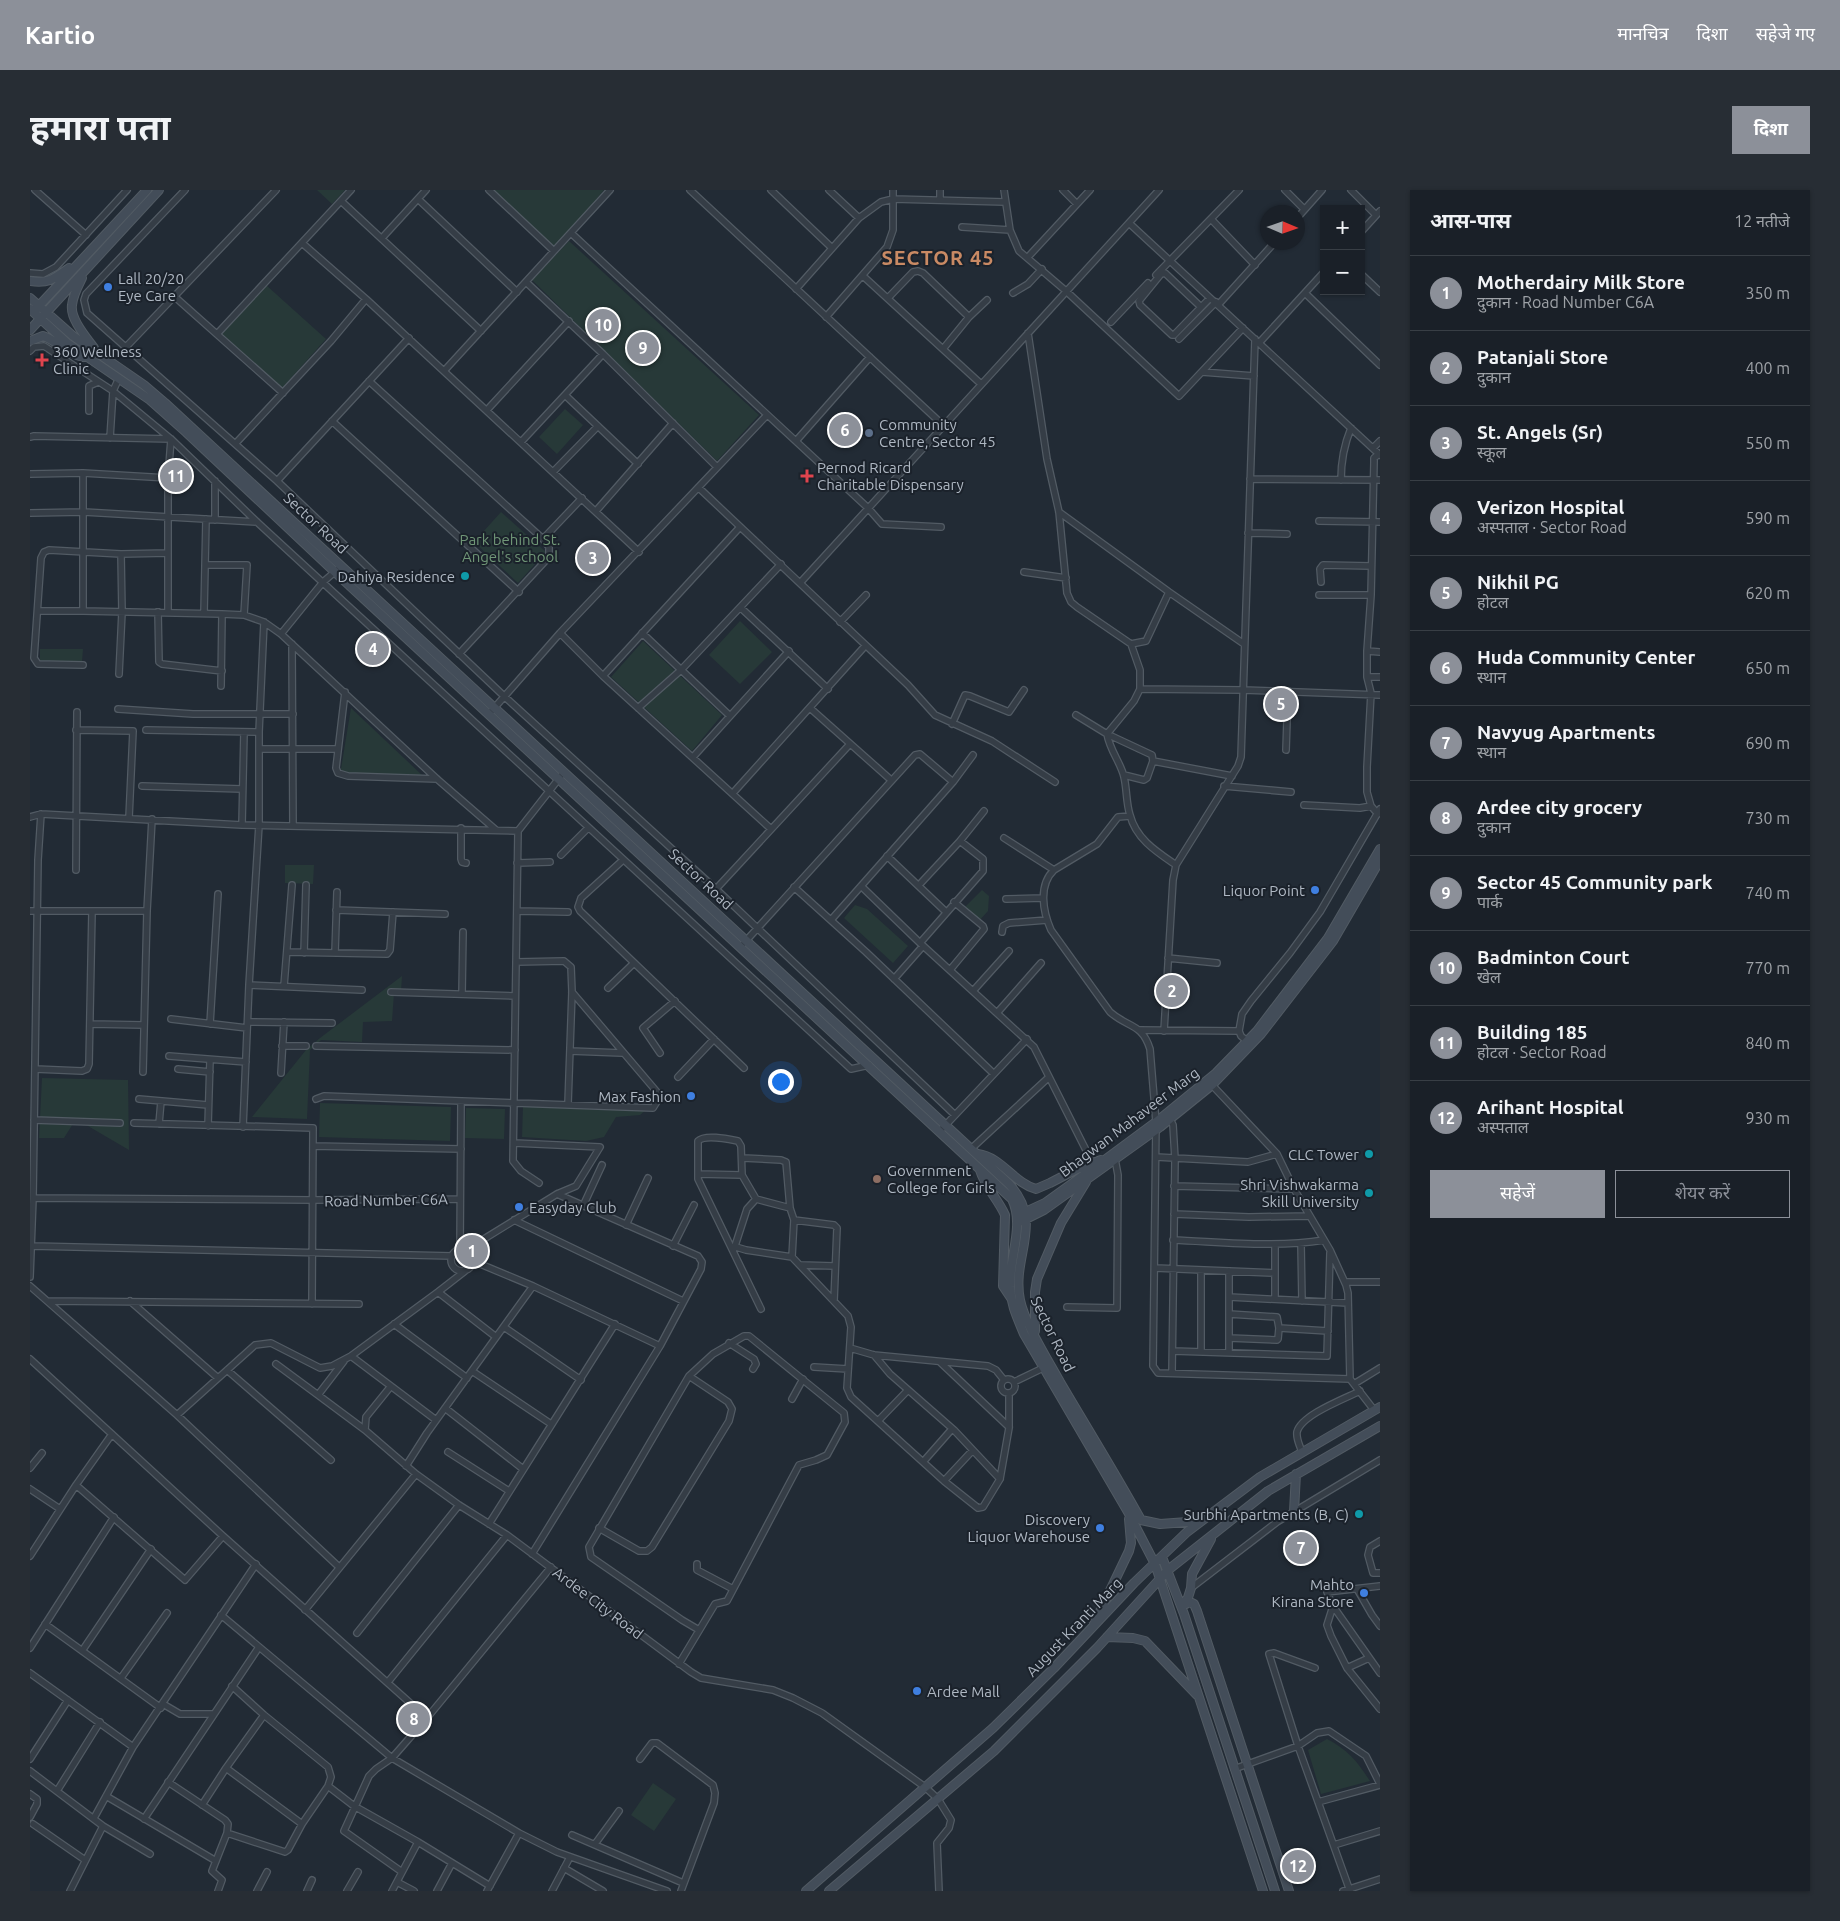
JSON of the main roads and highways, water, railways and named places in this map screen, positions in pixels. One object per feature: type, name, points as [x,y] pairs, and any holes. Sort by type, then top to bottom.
[{"type":"main road","points":[[33,311],[146,190]]},
{"type":"main road","points":[[30,330],[159,190]]},
{"type":"main road","points":[[30,282],[52,280],[82,259]]},
{"type":"main road","points":[[85,271],[75,294],[72,310],[80,327],[97,352]]},
{"type":"main road","points":[[30,298],[33,311]]},
{"type":"main road","points":[[33,311],[44,316]]},
{"type":"main road","name":"Sector Road","points":[[44,316],[144,385],[165,403],[342,566],[492,710],[559,778],[1012,1199],[1022,1218],[1010,1284],[1012,1306],[1024,1334],[1128,1512],[1155,1564],[1201,1698],[1263,1891]]},
{"type":"main road","name":"Sector Road","points":[[44,316],[67,343],[150,400],[335,572],[564,772],[975,1151],[1018,1194],[1022,1218],[1018,1285],[1020,1302],[1035,1337],[1141,1520],[1160,1524],[1200,1521]]},
{"type":"main road","points":[[30,341],[43,336],[52,339],[76,356],[87,358]]},
{"type":"main road","name":"Bhagwan Mahaveer Marg","points":[[1022,1218],[1044,1210],[1115,1159],[1209,1081],[1249,1043],[1328,938],[1380,849]]},
{"type":"main road","name":"Bhagwan Mahaveer Marg","points":[[1022,1218],[1106,1159],[1170,1119],[1212,1085],[1333,941],[1380,860]]},
{"type":"main road","points":[[975,1151],[986,1155],[1023,1183],[1036,1188],[1092,1162],[1106,1159]]},
{"type":"main road","points":[[979,1167],[989,1189],[1001,1205],[1005,1215],[1003,1286],[1005,1292],[1011,1298]]},
{"type":"main road","points":[[1035,1337],[1035,1292],[1037,1279],[1061,1223],[1088,1178]]},
{"type":"main road","name":"August Kranti Marg","points":[[806,1891],[993,1728],[1089,1633],[1134,1583],[1200,1521],[1260,1477],[1377,1409]]},
{"type":"main road","name":"August Kranti Marg","points":[[829,1891],[994,1750],[1107,1637],[1168,1570],[1268,1491],[1380,1426]]},
{"type":"main road","points":[[1294,1512],[1296,1474]]},
{"type":"main road","points":[[1089,1633],[1129,1552],[1131,1525],[1128,1512]]},
{"type":"main road","points":[[1184,1614],[1186,1600],[1191,1588],[1192,1574],[1214,1533]]},
{"type":"main road","points":[[1162,1558],[1184,1614],[1274,1891]]},
{"type":"main road","points":[[1186,1600],[1194,1604],[1197,1611],[1289,1891]]},
{"type":"main road","points":[[1107,1637],[1133,1638],[1145,1641],[1201,1698]]},
{"type":"place","name":"Lall 20/20 Eye Care","points":[[108,287]]},
{"type":"place","name":"Badminton Court","points":[[603,325]]},
{"type":"place","name":"Sector 45 Community park","points":[[643,348]]},
{"type":"place","name":"360 Wellness Clinic","points":[[42,360]]},
{"type":"place","name":"Huda Community Center","points":[[845,430]]},
{"type":"place","name":"Community Centre, Sector 45","points":[[869,433]]},
{"type":"place","name":"Building 185","points":[[176,476]]},
{"type":"place","name":"Pernod Ricard Charitable Dispensary","points":[[807,476]]},
{"type":"place","name":"St. Angels (Sr)","points":[[593,558]]},
{"type":"place","name":"Dahiya Residence","points":[[465,576]]},
{"type":"place","name":"Verizon Hospital","points":[[373,649]]},
{"type":"place","name":"Nikhil PG","points":[[1281,704]]},
{"type":"place","name":"Liquor Point","points":[[1315,890]]},
{"type":"place","name":"Patanjali Store","points":[[1172,991]]},
{"type":"place","name":"Max Fashion","points":[[691,1096]]},
{"type":"place","name":"CLC Tower","points":[[1369,1154]]},
{"type":"place","name":"Government College for Girls","points":[[877,1179]]},
{"type":"place","name":"Shri Vishwakarma Skill University","points":[[1369,1193]]},
{"type":"place","name":"Easyday Club","points":[[519,1207]]},
{"type":"place","name":"Motherdairy Milk Store","points":[[472,1251]]},
{"type":"place","name":"Surbhi Apartments (B, C)","points":[[1359,1514]]},
{"type":"place","name":"Discovery Liquor Warehouse","points":[[1100,1528]]},
{"type":"place","name":"Navyug Apartments","points":[[1301,1548]]},
{"type":"place","name":"Mahto Kirana Store","points":[[1364,1593]]},
{"type":"place","name":"Ardee Mall","points":[[917,1691]]},
{"type":"place","name":"Ardee city grocery","points":[[414,1719]]},
{"type":"place","name":"Arihant Hospital","points":[[1298,1866]]},
{"type":"district","name":"SECTOR 45","points":[[938,257]]},
{"type":"park label","name":"Park behind St. Angel's school","points":[[510,548]]}]
